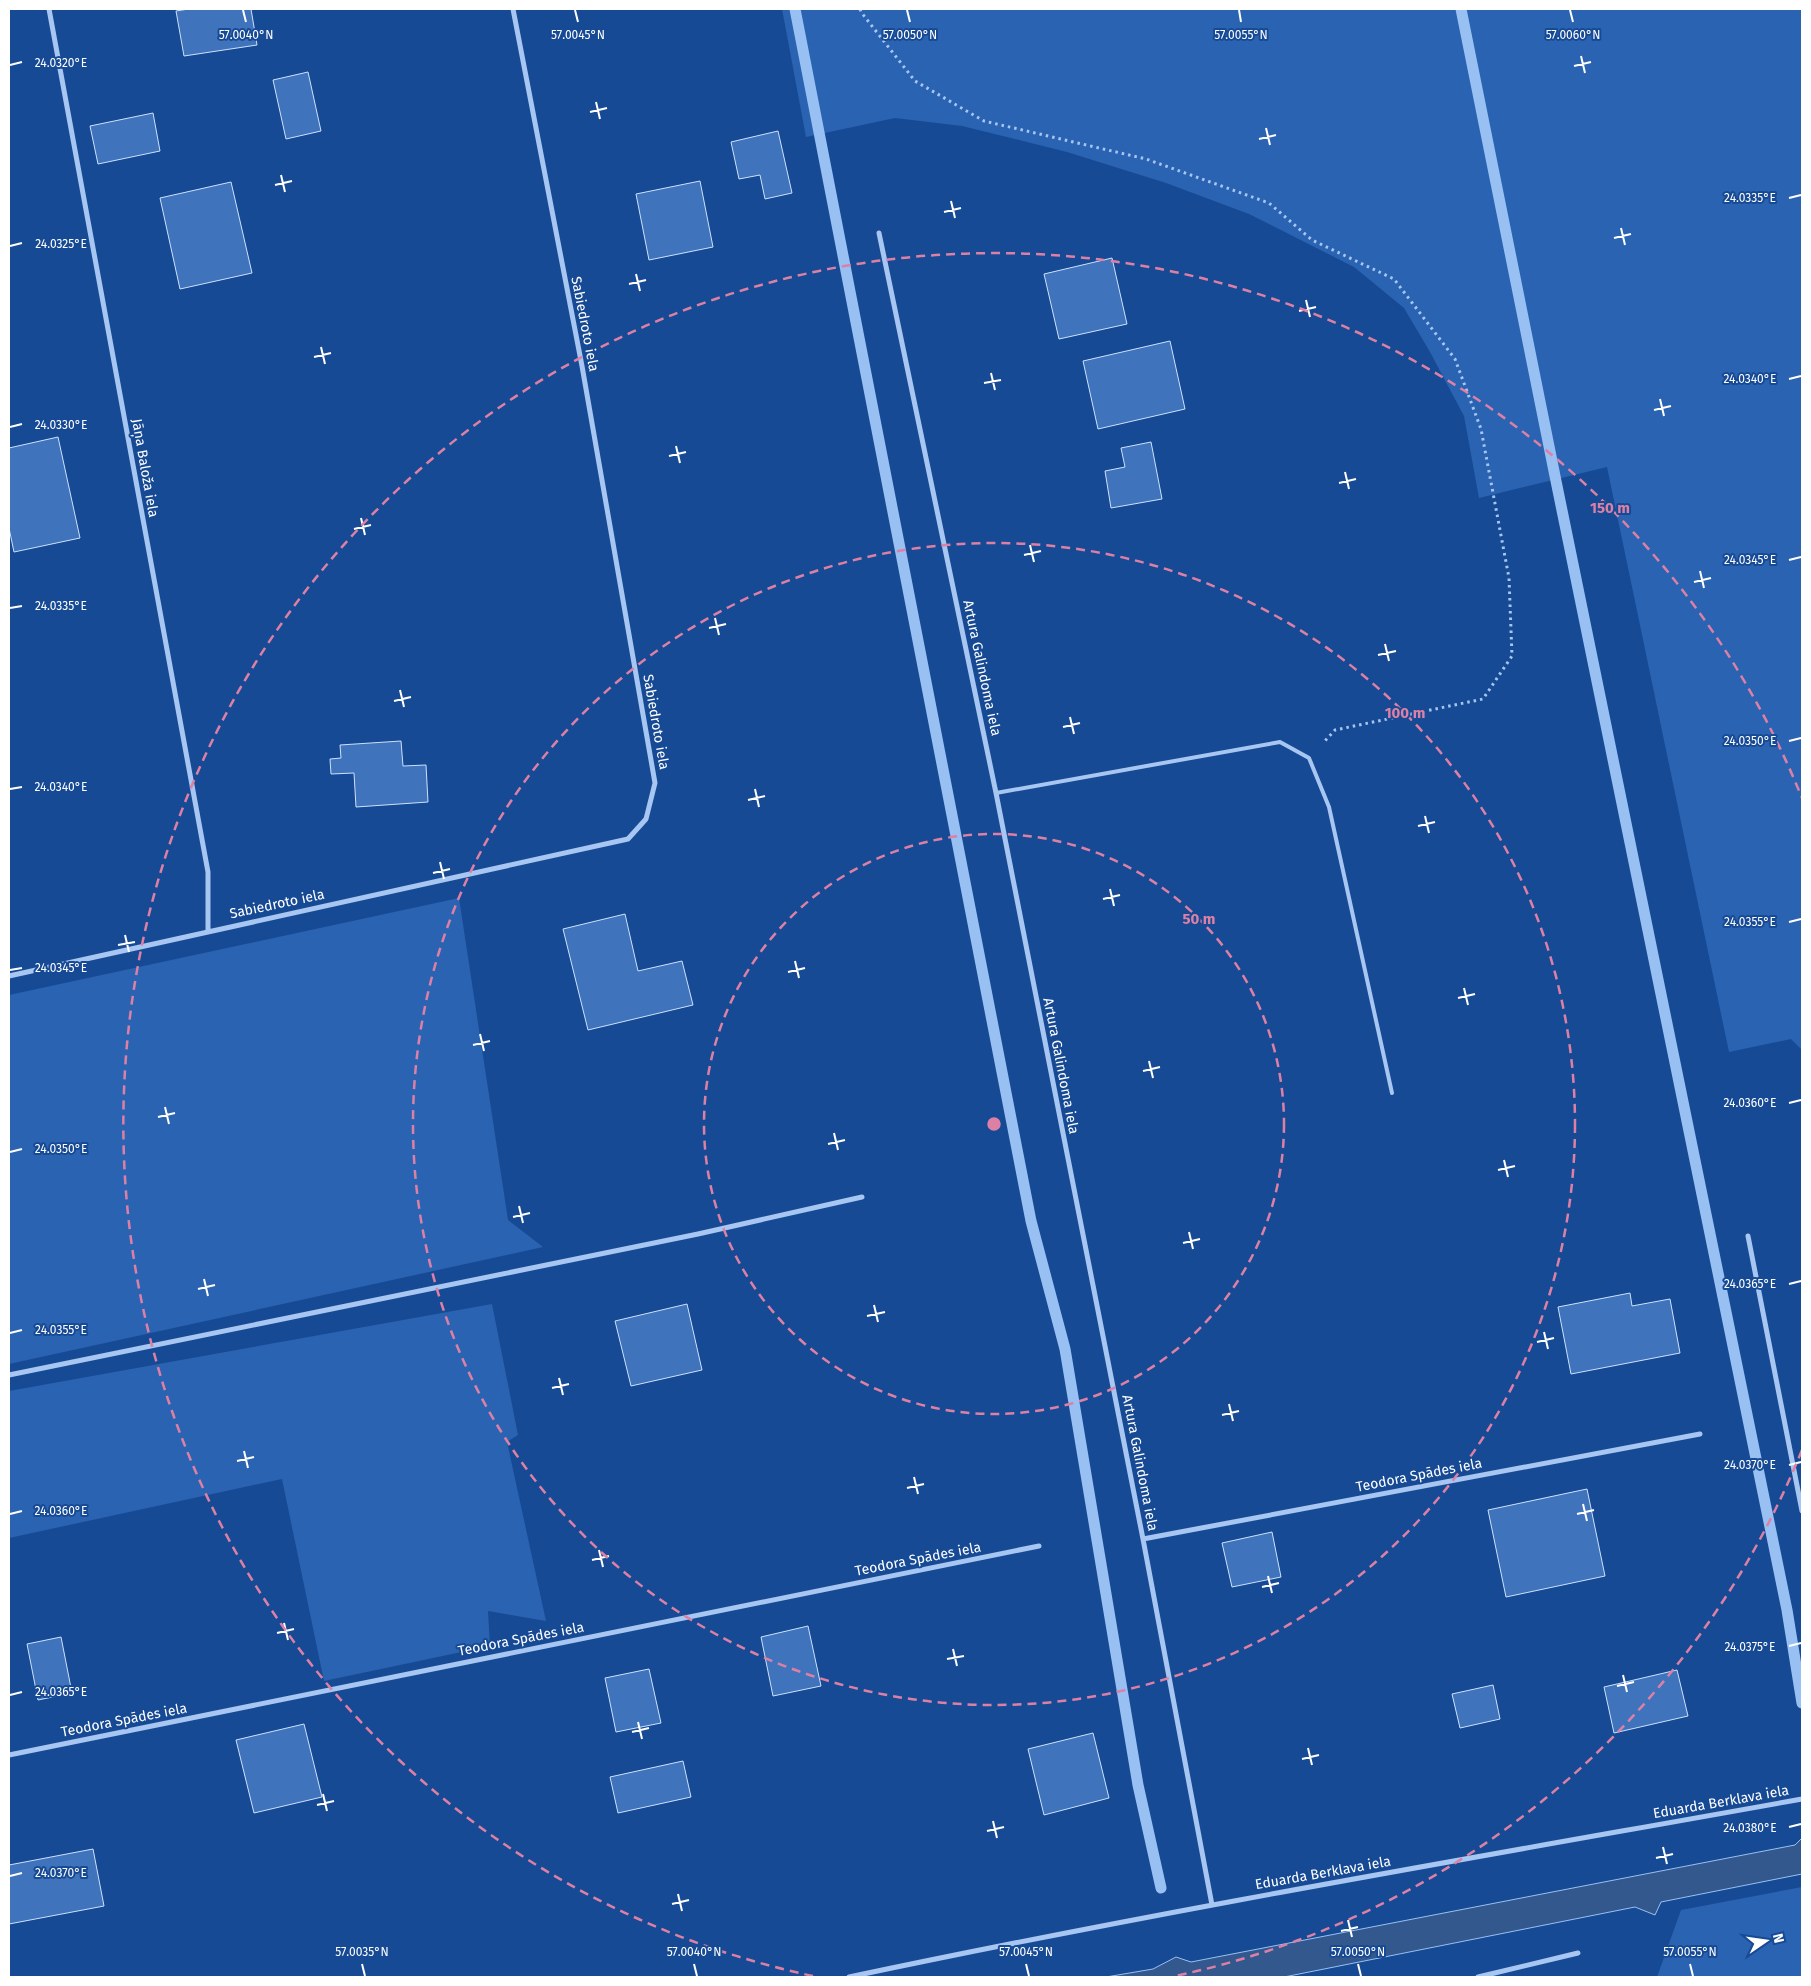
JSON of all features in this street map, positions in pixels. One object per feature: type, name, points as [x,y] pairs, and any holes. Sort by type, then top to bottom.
[{"type":"street","name":"Jāņa Baloža iela","points":[[49,9],[208,872],[208,931]]},
{"type":"street","name":"Sabiedroto iela","points":[[9,976],[628,839],[646,819],[655,783],[582,366],[513,9]]},
{"type":"street","name":"Artura Galindoma iela","points":[[879,233],[996,794],[1143,1539],[1212,1905]]},
{"type":"street","points":[[9,1375],[678,1238],[862,1197]]},
{"type":"street","points":[[1748,1236],[1802,1511]]},
{"type":"street","name":"Teodora Spādes iela","points":[[1143,1539],[1700,1434]]},
{"type":"street","name":"Teodora Spādes iela","points":[[9,1754],[1038,1546]]},
{"type":"street","name":"Eduarda Berklava iela","points":[[849,1977],[966,1952],[1212,1905],[1802,1799]]},
{"type":"street","points":[[1478,1977],[1578,1953]]},
{"type":"lane","points":[[996,794],[1280,742],[1308,758],[1329,807],[1392,1092]]},
{"type":"path","points":[[860,9],[915,81],[984,121],[1146,159],[1269,203],[1312,240],[1394,279],[1455,359],[1482,429],[1509,578],[1512,656],[1483,699],[1335,730],[1308,758]]},
{"type":"shaded area","points":[[782,9],[1802,9],[1802,1050],[1791,1039],[1729,1052],[1607,467],[1479,498],[1464,416],[1404,308],[1354,267],[1249,214],[1166,183],[1067,152],[962,126],[895,118],[806,137]]},
{"type":"shaded area","points":[[459,898],[508,1220],[543,1247],[9,1364],[9,995]]},
{"type":"shaded area","points":[[492,1304],[518,1435],[507,1442],[546,1621],[488,1611],[490,1646],[324,1681],[282,1479],[9,1538],[9,1391]]},
{"type":"shaded area","points":[[1802,1838],[1802,1874],[1661,1902],[1655,1915],[1635,1907],[1284,1977],[1106,1977],[1153,1969],[1176,1957],[1191,1962],[1795,1845]]},
{"type":"shaded area","points":[[1802,1887],[1802,1977],[1657,1977],[1681,1910]]},
{"type":"building","points":[[189,9],[251,9],[257,45],[184,56],[176,11]]},
{"type":"building","points":[[308,72],[321,131],[286,139],[273,80]]},
{"type":"building","points":[[153,113],[160,151],[98,164],[90,126]]},
{"type":"building","points":[[778,131],[792,193],[765,199],[760,175],[739,179],[731,142]]},
{"type":"building","points":[[700,181],[713,247],[649,260],[636,194]]},
{"type":"building","points":[[231,182],[252,273],[180,289],[160,198]]},
{"type":"building","points":[[1112,258],[1127,324],[1059,339],[1044,274]]},
{"type":"building","points":[[1170,341],[1185,409],[1098,429],[1083,361]]},
{"type":"building","points":[[58,437],[80,538],[14,552],[9,528],[9,448]]},
{"type":"building","points":[[1151,442],[1162,499],[1111,508],[1105,471],[1125,467],[1121,448]]},
{"type":"building","points":[[401,741],[403,766],[426,765],[428,802],[356,807],[354,773],[331,774],[330,759],[341,758],[340,745]]},
{"type":"building","points":[[625,914],[638,971],[682,961],[693,1005],[588,1030],[563,929]]},
{"type":"building","points":[[1630,1293],[1632,1306],[1670,1299],[1680,1353],[1571,1374],[1558,1307]]},
{"type":"building","points":[[687,1304],[702,1370],[631,1386],[615,1321]]},
{"type":"building","points":[[1587,1489],[1605,1576],[1506,1597],[1488,1510]]},
{"type":"building","points":[[1272,1532],[1281,1577],[1232,1587],[1222,1543]]},
{"type":"building","points":[[808,1626],[821,1686],[773,1696],[761,1637]]},
{"type":"building","points":[[61,1637],[72,1693],[38,1700],[27,1644]]},
{"type":"building","points":[[649,1669],[661,1723],[616,1732],[605,1678]]},
{"type":"building","points":[[1677,1670],[1688,1716],[1614,1733],[1604,1687]]},
{"type":"building","points":[[1493,1685],[1500,1719],[1460,1728],[1452,1694]]},
{"type":"building","points":[[304,1724],[322,1797],[254,1813],[236,1740]]},
{"type":"building","points":[[1093,1733],[1109,1798],[1044,1815],[1028,1749]]},
{"type":"building","points":[[683,1761],[691,1797],[618,1813],[610,1777]]},
{"type":"building","points":[[93,1849],[104,1906],[9,1924],[9,1865]]},
{"type":"waterway","points":[[795,9],[1031,1221],[1065,1349],[1138,1785],[1161,1888]]},
{"type":"waterway","points":[[1461,9],[1787,1610],[1802,1703]]}]
